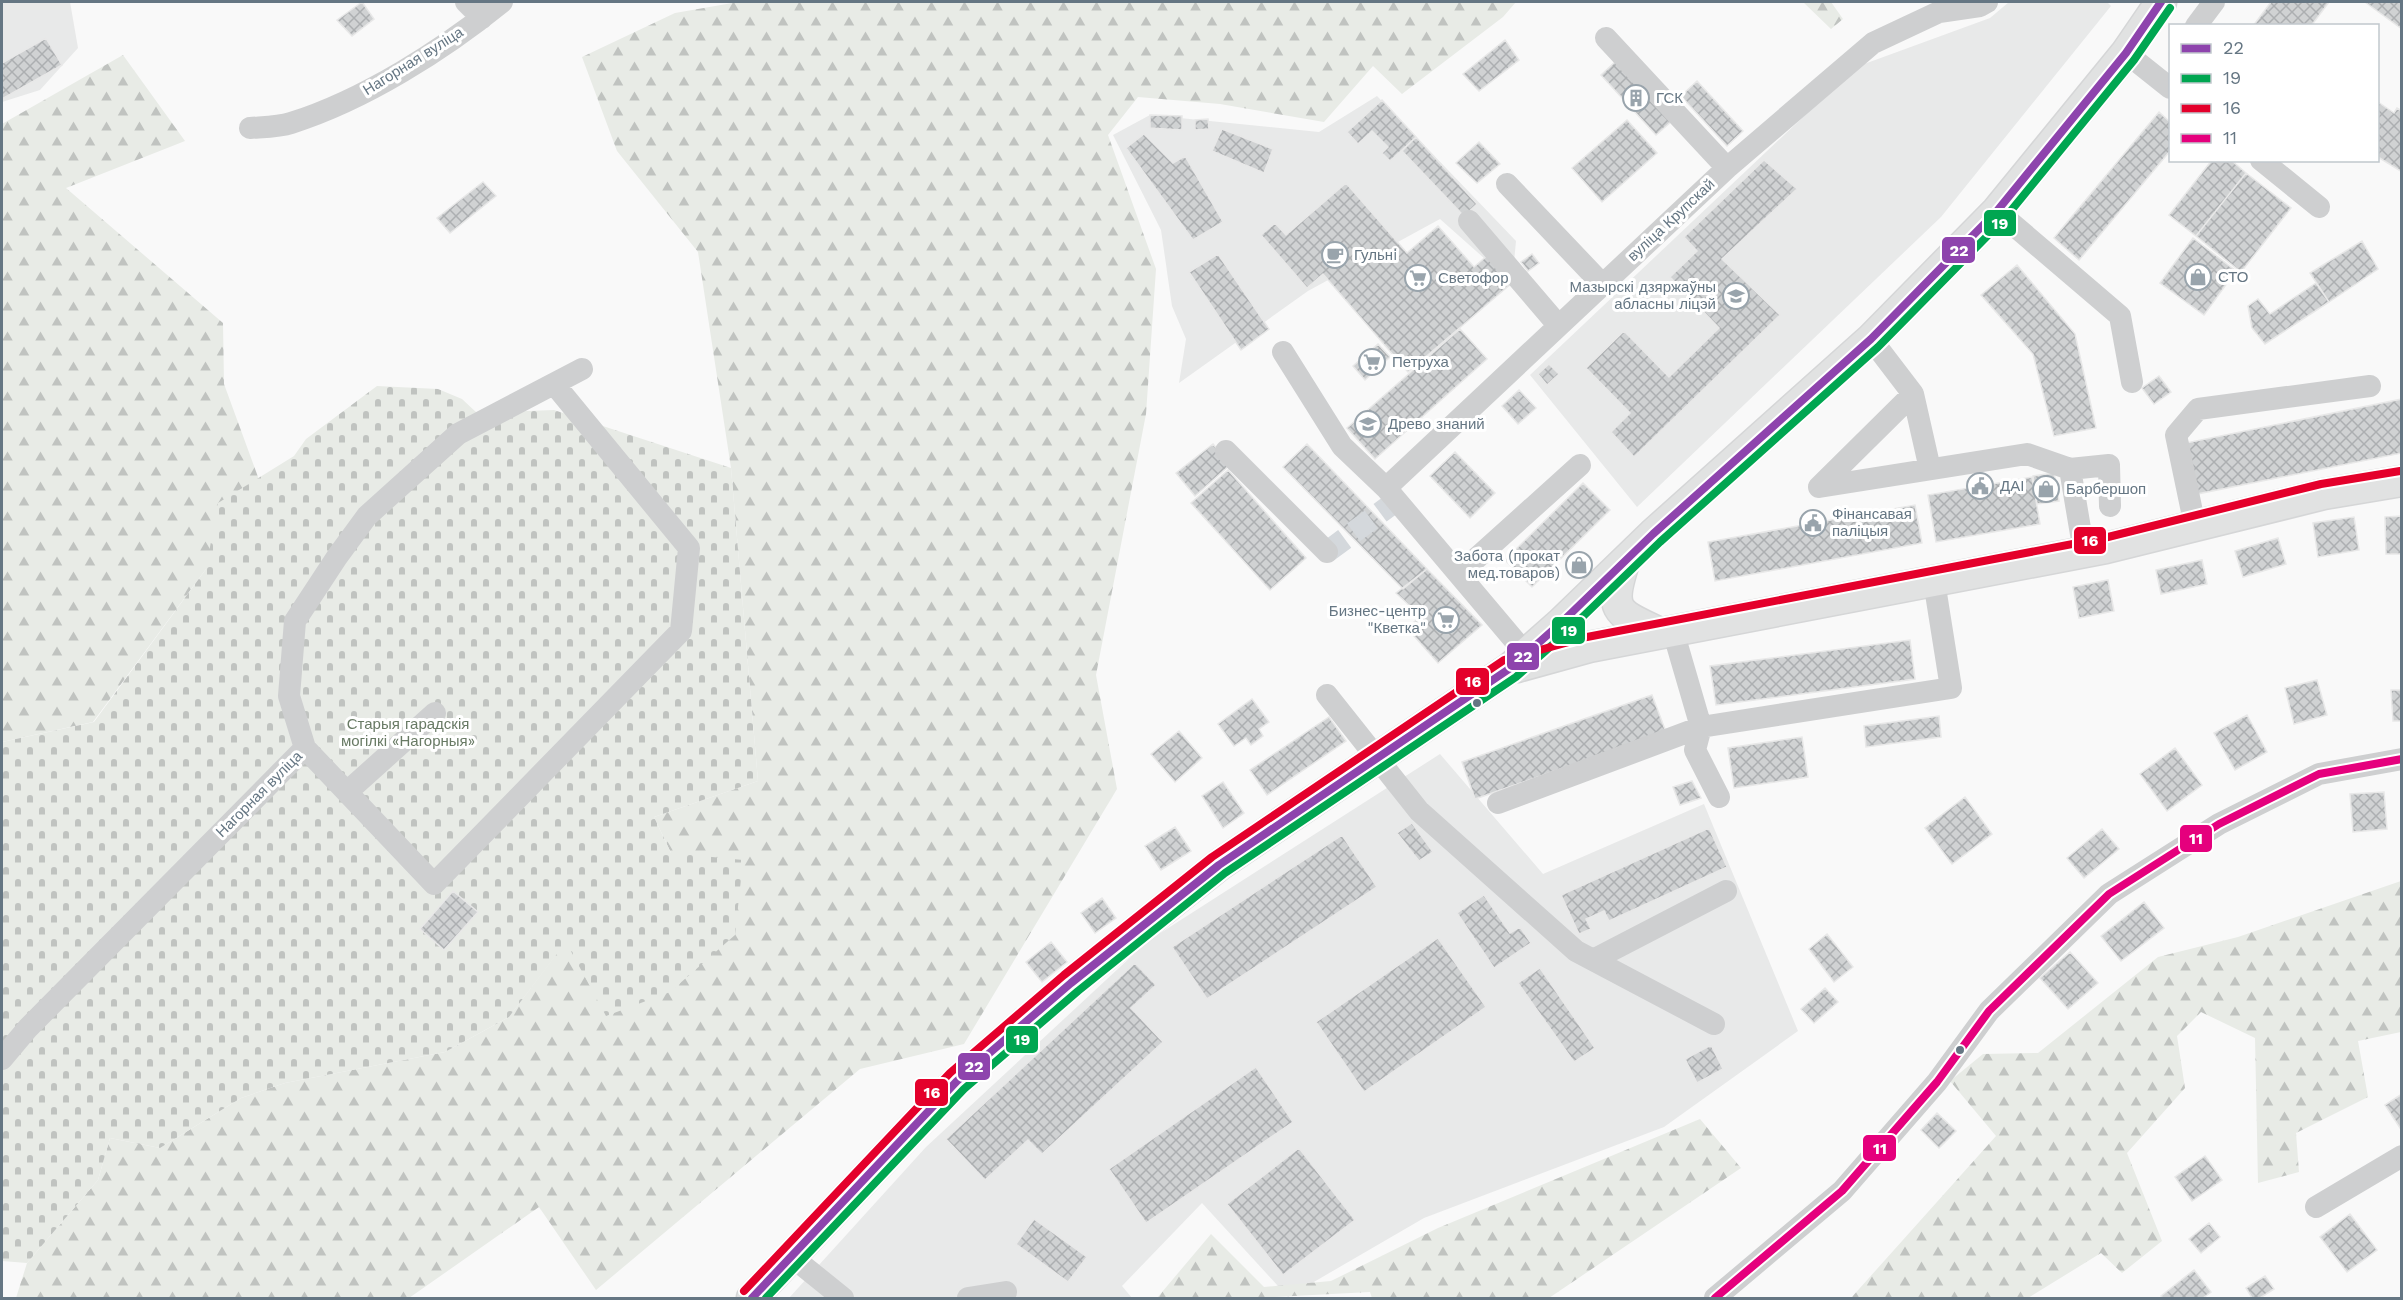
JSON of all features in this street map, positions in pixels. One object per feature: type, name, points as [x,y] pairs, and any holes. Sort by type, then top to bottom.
[{"type":"main road","points":[[752,1298],[957,1080],[1053,998],[1219,865],[1517,661],[1562,623],[1624,563],[1871,339],[1997,211],[2126,52],[2161,2]]},
{"type":"main road","points":[[1517,661],[2084,552],[2324,494],[2402,481]]},
{"type":"main road","points":[[1624,563],[1616,587],[1616,601],[1625,617],[1667,632]]},
{"type":"street","points":[[466,2],[482,18]]},
{"type":"street","name":"Нагорная вуліца","points":[[250,128],[289,124],[376,89],[482,18],[502,2]]},
{"type":"street","name":"вуліца Крупскай","points":[[1386,488],[1727,168],[1873,43],[1939,12],[1980,6],[1987,2]]},
{"type":"street","points":[[2198,24],[2214,2]]},
{"type":"street","points":[[1606,38],[1727,168]]},
{"type":"street","points":[[2126,52],[2169,87]]},
{"type":"street","points":[[2263,162],[2319,207]]},
{"type":"street","points":[[1507,184],[1602,285]]},
{"type":"street","points":[[1997,211],[2120,316],[2132,382]]},
{"type":"street","points":[[1469,221],[1558,325]]},
{"type":"street","points":[[1871,339],[1913,394],[1930,469]]},
{"type":"street","points":[[1283,352],[1342,446],[1386,488],[1459,574],[1517,661]]},
{"type":"street","name":"Нагорная вуліца","points":[[2,1059],[28,1028],[305,748],[289,696],[295,621],[367,516],[458,434],[582,369]]},
{"type":"street","points":[[305,748],[434,884],[681,631],[689,548],[555,385]]},
{"type":"street","points":[[2195,526],[2176,435],[2198,409],[2370,386]]},
{"type":"street","points":[[1913,394],[1819,487],[2027,454],[2070,469],[2109,465],[2110,506]]},
{"type":"street","points":[[1226,451],[1327,552]]},
{"type":"street","points":[[1459,574],[1580,465]]},
{"type":"street","points":[[2070,469],[2084,552]]},
{"type":"street","points":[[1498,803],[1701,727],[1951,688],[1934,581]]},
{"type":"street","points":[[1667,632],[1701,727],[1695,750],[1719,797]]},
{"type":"street","points":[[1328,695],[1419,812],[1576,951],[1714,1024]]},
{"type":"street","points":[[347,792],[435,713]]},
{"type":"street","points":[[1715,1299],[1842,1191],[1938,1082],[1989,1011],[2109,894],[2219,824],[2319,774],[2402,759]]},
{"type":"street","points":[[1593,960],[1726,891]]},
{"type":"street","points":[[2316,1207],[2402,1156]]},
{"type":"street","points":[[793,1254],[802,1265],[843,1299]]},
{"type":"street","points":[[968,1299],[1006,1292]]},
{"type":"shaded area","points":[[2,2],[70,2],[78,48],[40,90],[2,102]]},
{"type":"shaded area","name":"Мазырскі дзяржаўны абласны ліцэй","points":[[2009,2],[2107,2],[2111,6],[1941,217],[1637,507],[1530,375],[1856,67],[1990,18]]},
{"type":"shaded area","points":[[1377,96],[1516,241],[1512,283],[1440,219],[1308,291],[1179,383],[1186,339],[1172,306],[1161,230],[1113,135],[1150,115],[1319,132]]},
{"type":"shaded area","points":[[1440,754],[1543,874],[1704,804],[1798,1031],[1664,1127],[1424,1218],[1288,1297],[1202,1203],[1122,1286],[1132,1298],[789,1298],[926,1147],[1148,941]]},
{"type":"green space","points":[[738,2],[1516,2],[1503,17],[1402,94],[1373,66],[1324,122],[1220,104],[1138,97],[1108,135],[1156,269],[1146,414],[1096,675],[1117,789],[964,1044],[860,1069],[596,1290],[539,1207],[409,1298],[16,1298],[27,1263],[98,1180],[110,1138],[160,1148],[241,1098],[285,1083],[445,1052],[509,1017],[566,941],[671,853],[654,817],[758,781],[731,468],[698,252],[617,151],[582,57],[675,13]]},
{"type":"green space","points":[[1803,2],[1831,2],[1843,19],[1831,29]]},
{"type":"green space","points":[[123,55],[185,141],[66,188],[223,323],[224,384],[265,496],[206,569],[93,722],[2,742],[2,124]]},
{"type":"green space","name":"Старыя гарадскія могілкі «Нагорныя»","points":[[377,386],[438,389],[462,399],[477,413],[554,410],[731,468],[758,781],[654,817],[671,853],[743,860],[735,935],[670,992],[606,1016],[566,942],[509,1017],[445,1052],[285,1083],[241,1098],[160,1148],[110,1138],[98,1180],[27,1263],[2,1261],[2,742],[94,722],[206,569],[218,503],[294,456],[306,439]]},
{"type":"green space","points":[[2401,881],[2401,1032],[2358,1041],[2368,1097],[2296,1133],[2299,1172],[2258,1183],[2255,1038],[2201,1012],[2177,1036],[2185,1088],[2127,1153],[2162,1241],[2122,1273],[2101,1253],[2028,1298],[1851,1298],[1996,1136],[1950,1081],[1983,1054],[2038,1053],[2158,957],[2238,937]]},
{"type":"green space","points":[[1700,1119],[1741,1168],[1549,1298],[1372,1298],[1370,1292],[1257,1298],[1157,1298],[1211,1234],[1264,1287],[1331,1281],[1438,1228]]},
{"type":"building","points":[[362,2],[374,19],[352,36],[337,20]]},
{"type":"building","points":[[2271,2],[2329,2],[2312,24],[2254,24]]},
{"type":"building","points":[[2365,2],[2402,2],[2402,29]]},
{"type":"building","points":[[46,38],[62,65],[2,99],[2,63]]},
{"type":"building","points":[[1505,40],[1519,60],[1479,91],[1463,74]]},
{"type":"building","name":"ГСК","points":[[1616,61],[1672,121],[1656,135],[1601,75]]},
{"type":"building","points":[[1697,81],[1743,131],[1727,146],[1681,96]]},
{"type":"building","points":[[1382,100],[1416,137],[1390,161],[1382,153],[1388,147],[1372,131],[1358,144],[1347,132]]},
{"type":"building","points":[[2379,103],[2394,113],[2397,108],[2402,111],[2402,172],[2379,158]]},
{"type":"building","points":[[2159,112],[2169,121],[2169,152],[2079,260],[2054,238]]},
{"type":"building","points":[[1150,115],[1182,116],[1182,130],[1150,128]]},
{"type":"building","points":[[1208,119],[1209,129],[1195,130],[1195,120]]},
{"type":"building","points":[[1627,120],[1657,153],[1602,202],[1572,168]]},
{"type":"building","points":[[1222,129],[1273,149],[1264,173],[1212,151]]},
{"type":"building","points":[[1144,134],[1173,163],[1185,156],[1223,222],[1193,240],[1126,148]]},
{"type":"building","points":[[1416,137],[1477,204],[1464,216],[1402,151]]},
{"type":"building","points":[[1479,142],[1500,164],[1477,183],[1456,163]]},
{"type":"building","points":[[1764,160],[1797,189],[1722,259],[1780,315],[1634,457],[1611,432],[1630,413],[1586,368],[1624,331],[1669,377],[1719,328],[1670,277],[1697,251],[1684,237]]},
{"type":"building","points":[[2210,162],[2233,162],[2246,173],[2196,236],[2169,215]]},
{"type":"building","points":[[2246,173],[2291,208],[2241,272],[2196,236]]},
{"type":"building","points":[[483,182],[496,196],[450,233],[437,218]]},
{"type":"building","name":"Светофор","points":[[1346,183],[1407,253],[1438,226],[1474,267],[1488,255],[1512,283],[1408,372],[1323,274],[1307,288],[1261,235],[1275,223],[1286,235]]},
{"type":"building","name":"СТО","points":[[2193,238],[2236,271],[2204,315],[2160,283]]},
{"type":"building","points":[[2362,241],[2378,269],[2329,302],[2310,273]]},
{"type":"building","points":[[1218,254],[1269,329],[1241,350],[1189,272]]},
{"type":"building","points":[[1532,254],[1539,263],[1528,271],[1521,262]]},
{"type":"building","points":[[2017,265],[2075,334],[2096,428],[2054,436],[2033,354],[1981,295]]},
{"type":"building","points":[[2316,283],[2329,302],[2265,344],[2252,328],[2248,306],[2258,299],[2270,314]]},
{"type":"building","points":[[1460,329],[1487,359],[1375,459],[1347,428]]},
{"type":"building","name":"Петруха","points":[[1378,344],[1390,357],[1365,380],[1353,366]]},
{"type":"building","points":[[1549,364],[1559,374],[1547,385],[1538,374]]},
{"type":"building","points":[[2159,376],[2171,392],[2154,404],[2142,388]]},
{"type":"building","points":[[1519,390],[1536,408],[1518,424],[1502,406]]},
{"type":"building","points":[[2402,399],[2402,453],[2197,494],[2186,443]]},
{"type":"building","points":[[1213,444],[1230,465],[1195,496],[1176,473]]},
{"type":"building","points":[[1307,444],[1427,569],[1403,589],[1283,467]]},
{"type":"building","points":[[1455,452],[1495,493],[1470,518],[1430,476]]},
{"type":"building","points":[[1228,470],[1306,558],[1270,590],[1191,503]]},
{"type":"building","name":"Барбершоп","points":[[2054,473],[2059,501],[2037,504],[2033,476]]},
{"type":"building","points":[[2032,477],[2040,524],[1936,542],[1928,495]]},
{"type":"building","points":[[1583,483],[1610,510],[1532,587],[1505,560]]},
{"type":"building","points":[[1915,505],[1922,543],[1715,581],[1708,542]]},
{"type":"building","points":[[2402,516],[2402,554],[2386,554],[2385,517]]},
{"type":"building","points":[[2354,517],[2359,550],[2318,557],[2313,523]]},
{"type":"building","points":[[2278,538],[2286,564],[2243,577],[2235,551]]},
{"type":"building","name":"Забота (прокат мед.товаров)","points":[[1579,559],[1585,565],[1579,571],[1573,566]]},
{"type":"building","points":[[2202,560],[2207,584],[2161,594],[2156,570]]},
{"type":"building","name":"Бизнес-центр \"Кветка\"","points":[[1427,569],[1482,625],[1438,663],[1407,628],[1421,616],[1396,593]]},
{"type":"building","points":[[2108,580],[2114,611],[2079,618],[2073,587]]},
{"type":"building","points":[[1910,640],[1915,679],[1716,705],[1710,666]]},
{"type":"building","points":[[2317,680],[2327,715],[2294,724],[2285,688]]},
{"type":"building","points":[[2391,690],[2402,690],[2402,721],[2393,721]]},
{"type":"building","points":[[1652,695],[1666,732],[1475,799],[1462,762]]},
{"type":"building","points":[[1252,699],[1269,722],[1259,729],[1263,736],[1251,745],[1246,738],[1234,746],[1218,724]]},
{"type":"building","points":[[2247,715],[2267,752],[2235,770],[2214,733]]},
{"type":"building","points":[[1939,716],[1941,737],[1866,747],[1864,726]]},
{"type":"building","points":[[1329,717],[1346,741],[1267,795],[1250,770]]},
{"type":"building","points":[[1179,731],[1202,758],[1175,782],[1151,754]]},
{"type":"building","points":[[1802,737],[1808,777],[1734,788],[1728,748]]},
{"type":"building","points":[[2175,748],[2202,785],[2167,811],[2140,774]]},
{"type":"building","points":[[1692,781],[1701,798],[1680,805],[1673,787]]},
{"type":"building","points":[[1223,782],[1244,813],[1223,828],[1202,796]]},
{"type":"building","points":[[2384,792],[2387,829],[2353,832],[2350,794]]},
{"type":"building","points":[[1965,797],[1992,834],[1952,864],[1925,828]]},
{"type":"building","points":[[1412,823],[1433,852],[1419,861],[1397,833]]},
{"type":"building","points":[[1175,827],[1191,851],[1161,870],[1145,846]]},
{"type":"building","points":[[1709,828],[1727,867],[1609,921],[1604,911],[1586,919],[1591,929],[1579,934],[1561,895]]},
{"type":"building","points":[[2102,829],[2119,849],[2084,878],[2067,858]]},
{"type":"building","points":[[1342,835],[1377,887],[1207,999],[1172,947]]},
{"type":"building","points":[[453,891],[478,912],[444,950],[420,929]]},
{"type":"building","points":[[1484,895],[1510,933],[1520,927],[1531,943],[1494,968],[1457,913]]},
{"type":"building","points":[[1102,898],[1116,918],[1095,933],[1081,913]]},
{"type":"building","points":[[2144,902],[2164,928],[2121,961],[2101,936]]},
{"type":"building","points":[[1827,934],[1853,967],[1834,982],[1809,949]]},
{"type":"building","points":[[1438,938],[1486,1007],[1364,1092],[1316,1022]]},
{"type":"building","points":[[1051,942],[1067,962],[1042,982],[1026,962]]},
{"type":"building","points":[[2070,952],[2098,983],[2068,1009],[2040,978]]},
{"type":"building","points":[[1135,963],[1156,985],[1131,1008],[1163,1042],[1042,1154],[1028,1140],[985,1180],[946,1139]]},
{"type":"building","points":[[1540,968],[1595,1048],[1574,1062],[1518,983]]},
{"type":"building","points":[[1825,988],[1838,1002],[1814,1023],[1801,1009]]},
{"type":"building","points":[[1711,1045],[1723,1069],[1697,1083],[1685,1059]]},
{"type":"building","points":[[1256,1067],[1293,1122],[1146,1223],[1109,1169]]},
{"type":"building","points":[[2402,1094],[2402,1131],[2385,1105]]},
{"type":"building","points":[[1937,1113],[1956,1131],[1939,1148],[1921,1130]]},
{"type":"building","points":[[1299,1148],[1355,1220],[1283,1275],[1227,1204]]},
{"type":"building","points":[[2205,1156],[2222,1180],[2192,1201],[2175,1177]]},
{"type":"building","points":[[2350,1214],[2377,1250],[2347,1272],[2320,1237]]},
{"type":"building","points":[[1034,1219],[1087,1257],[1068,1282],[1016,1244]]},
{"type":"building","points":[[2209,1223],[2220,1237],[2201,1253],[2189,1239]]},
{"type":"building","points":[[2194,1270],[2211,1292],[2203,1298],[2163,1298],[2161,1296]]},
{"type":"building","points":[[2265,1276],[2274,1289],[2260,1298],[2252,1298],[2246,1288]]},
{"type":"tunnel","points":[[1327,552],[1396,501]]},
{"type":"transit line","name":"22","points":[[752,1298],[957,1081],[1071,983],[1219,865],[1509,669],[1561,623],[1653,534],[1871,339],[1997,211],[2126,53],[2161,2]]},
{"type":"transit line","name":"19","points":[[766,1298],[964,1089],[1078,991],[1225,873],[1516,677],[1568,631],[1660,542],[1878,347],[2005,218],[2134,60],[2170,8]]},
{"type":"transit line","name":"16","points":[[744,1291],[950,1073],[1064,975],[1212,857],[1504,660],[1587,637],[2104,538],[2321,484],[2400,471]]},
{"type":"transit line","name":"11","points":[[1715,1298],[1842,1191],[1937,1082],[1989,1011],[2109,894],[2219,824],[2319,774],[2402,759]]},
{"type":"place","name":"ГСК","points":[[1636,98]]},
{"type":"place","name":"Гульнi","points":[[1335,255]]},
{"type":"place","name":"СТО","points":[[2198,277]]},
{"type":"place","name":"Светофор","points":[[1418,278]]},
{"type":"place","name":"Мазырскі дзяржаўны абласны ліцэй","points":[[1736,296]]},
{"type":"place","name":"Петруха","points":[[1372,362]]},
{"type":"place","name":"Древо знаний","points":[[1368,424]]},
{"type":"place","name":"ДАІ","points":[[1980,486]]},
{"type":"place","name":"Барбершоп","points":[[2046,489]]},
{"type":"place","name":"Фінансавая паліцыя","points":[[1813,523]]},
{"type":"place","name":"Забота (прокат мед.товаров)","points":[[1579,565]]},
{"type":"place","name":"Бизнес-центр \"Кветка\"","points":[[1446,620]]}]
